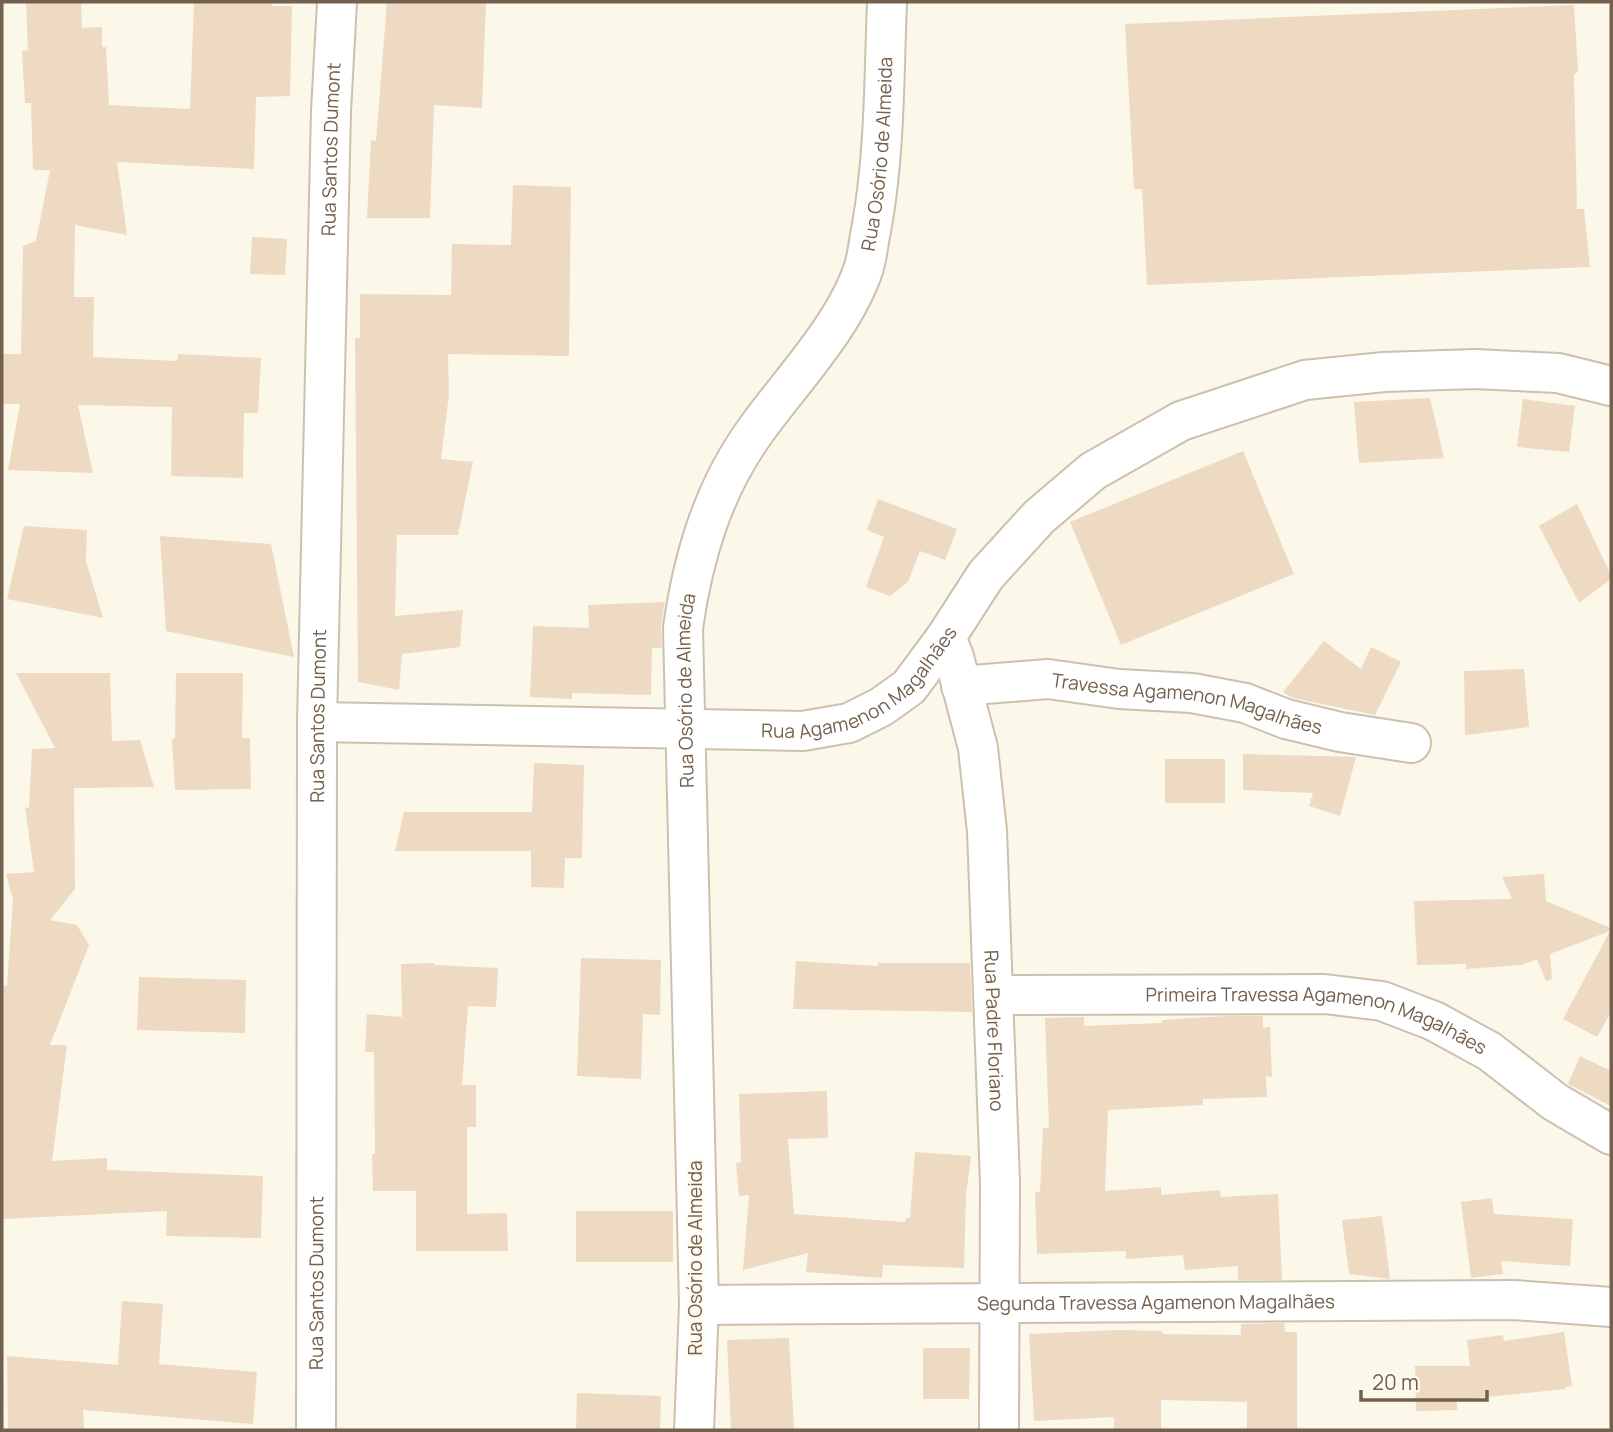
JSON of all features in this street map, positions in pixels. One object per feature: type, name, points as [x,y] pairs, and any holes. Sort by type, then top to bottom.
[{"type":"street","name":"Rua Santos Dumont","points":[[316,1430],[317,722],[331,111],[337,2]]},
{"type":"street","name":"Rua Osório de Almeida","points":[[694,1430],[699,1305],[682,628],[690,579],[709,516],[727,473],[755,431],[818,351],[847,303],[864,267],[878,188],[882,143],[887,2]]},
{"type":"street","name":"Rua Agamenon Magalhães","points":[[317,722],[803,731],[849,723],[881,707],[909,687],[946,637],[986,575],[1039,517],[1093,471],[1181,421],[1305,380],[1384,372],[1475,369],[1558,373],[1611,386]]},
{"type":"street","name":"Rua Padre Floriano","points":[[946,637],[978,748],[987,831],[1000,1183],[999,1430]]},
{"type":"street","name":"Travessa Agamenon Magalhães","points":[[961,686],[1048,679],[1119,689],[1192,693],[1245,703],[1286,719],[1340,732],[1411,743]]},
{"type":"street","name":"Primeira Travessa Agamenon Magalhães","points":[[994,995],[1325,994],[1382,1002],[1434,1021],[1489,1051],[1555,1102],[1611,1135]]},
{"type":"street","name":"Segunda Travessa Agamenon Magalhães","points":[[699,1305],[1514,1300],[1611,1307]]},
{"type":"building","points":[[26,2],[81,2],[82,28],[102,27],[102,47],[106,47],[109,105],[190,109],[194,2],[271,2],[272,6],[292,6],[290,96],[256,97],[254,169],[117,162],[127,235],[75,225],[74,297],[94,297],[93,357],[177,361],[178,354],[261,358],[258,413],[244,413],[243,478],[171,476],[172,407],[78,405],[93,473],[8,470],[20,404],[2,404],[2,354],[21,354],[23,246],[36,241],[50,170],[33,170],[31,103],[25,103],[22,51],[28,50]]},
{"type":"building","points":[[387,2],[486,2],[482,108],[434,105],[430,218],[367,218],[371,140],[376,141]]},
{"type":"building","points":[[1574,5],[1578,71],[1574,75],[1577,209],[1584,209],[1590,267],[1147,285],[1142,189],[1134,189],[1125,24]]},
{"type":"building","points":[[513,185],[571,187],[569,356],[448,354],[449,395],[441,459],[473,462],[458,535],[397,535],[395,616],[463,610],[460,647],[402,654],[399,690],[358,682],[355,338],[360,338],[360,294],[451,295],[452,244],[511,245]]},
{"type":"building","points":[[252,237],[287,239],[285,275],[250,274]]},
{"type":"building","points":[[1430,398],[1444,458],[1359,463],[1354,402]]},
{"type":"building","points":[[1523,399],[1575,406],[1569,452],[1517,447]]},
{"type":"building","points":[[1243,451],[1294,574],[1121,645],[1070,522]]},
{"type":"building","points":[[878,499],[957,529],[945,560],[920,551],[908,582],[890,596],[866,587],[884,537],[867,530]]},
{"type":"building","points":[[1577,504],[1611,575],[1611,579],[1579,603],[1539,526]]},
{"type":"building","points":[[24,526],[87,530],[86,561],[103,618],[7,599]]},
{"type":"building","points":[[160,536],[271,544],[294,657],[166,631]]},
{"type":"building","points":[[665,602],[661,625],[662,648],[652,648],[651,695],[572,693],[572,699],[530,697],[533,626],[589,628],[588,605]]},
{"type":"building","points":[[1324,641],[1361,669],[1371,647],[1401,662],[1375,715],[1293,698],[1283,692]]},
{"type":"building","points":[[1524,669],[1529,727],[1465,735],[1464,671]]},
{"type":"building","points":[[16,673],[110,673],[112,741],[140,740],[154,787],[74,788],[75,889],[50,920],[77,925],[89,945],[50,1045],[67,1045],[52,1161],[107,1158],[107,1170],[263,1176],[261,1238],[166,1236],[167,1211],[2,1219],[2,985],[7,986],[13,899],[6,874],[34,872],[25,807],[29,808],[32,749],[55,748]]},
{"type":"building","points":[[176,673],[243,673],[242,738],[250,738],[251,789],[175,790],[172,739],[175,739]]},
{"type":"building","points":[[1243,754],[1356,757],[1340,816],[1309,806],[1313,793],[1243,790]]},
{"type":"building","points":[[1165,759],[1225,759],[1225,803],[1165,803]]},
{"type":"building","points":[[534,763],[584,765],[582,858],[565,858],[564,888],[531,887],[531,851],[395,851],[404,812],[532,812]]},
{"type":"building","points":[[1544,874],[1546,901],[1611,928],[1611,1012],[1597,1037],[1563,1019],[1610,931],[1550,954],[1552,979],[1546,981],[1537,959],[1522,965],[1466,969],[1466,964],[1417,965],[1414,901],[1512,899],[1502,877]]},
{"type":"building","points":[[581,958],[661,960],[660,1015],[643,1014],[641,1079],[577,1076]]},
{"type":"building","points":[[796,961],[878,966],[878,963],[970,963],[972,1012],[793,1009]]},
{"type":"building","points":[[434,963],[498,968],[496,1007],[468,1006],[462,1085],[476,1085],[476,1127],[467,1127],[467,1214],[507,1213],[508,1251],[416,1251],[416,1191],[373,1191],[374,1052],[365,1052],[367,1014],[402,1017],[401,964]]},
{"type":"building","points":[[139,977],[246,980],[245,1033],[137,1030]]},
{"type":"building","points":[[1263,1016],[1263,1028],[1270,1027],[1272,1077],[1266,1076],[1267,1097],[1203,1099],[1203,1105],[1108,1110],[1105,1191],[1161,1187],[1161,1195],[1220,1190],[1221,1197],[1278,1194],[1282,1280],[1238,1280],[1238,1266],[1185,1270],[1183,1255],[1126,1259],[1126,1251],[1037,1254],[1035,1192],[1040,1192],[1043,1128],[1049,1128],[1045,1018],[1084,1017],[1084,1026],[1162,1023],[1162,1020]]},
{"type":"building","points":[[1580,1056],[1611,1071],[1611,1106],[1568,1084]]},
{"type":"building","points":[[827,1091],[828,1138],[788,1139],[794,1214],[905,1222],[906,1218],[910,1218],[915,1152],[971,1156],[966,1196],[964,1268],[883,1265],[882,1278],[806,1272],[808,1253],[743,1270],[749,1195],[739,1196],[736,1163],[741,1162],[739,1094]]},
{"type":"building","points":[[1492,1198],[1494,1214],[1573,1219],[1570,1266],[1501,1261],[1503,1274],[1471,1278],[1461,1202]]},
{"type":"building","points":[[576,1211],[673,1211],[673,1262],[576,1262]]},
{"type":"building","points":[[1382,1216],[1390,1279],[1349,1274],[1342,1220]]},
{"type":"building","points":[[122,1301],[163,1304],[159,1364],[257,1372],[253,1424],[83,1410],[84,1430],[8,1430],[7,1356],[118,1365]]},
{"type":"building","points":[[1284,1323],[1285,1332],[1297,1332],[1297,1430],[1247,1430],[1247,1402],[1161,1400],[1161,1430],[1114,1430],[1114,1417],[1034,1421],[1029,1334],[1117,1330],[1162,1331],[1162,1334],[1241,1335],[1241,1324]]},
{"type":"building","points":[[1564,1332],[1572,1386],[1565,1389],[1457,1400],[1457,1410],[1416,1411],[1415,1366],[1470,1366],[1467,1340],[1503,1335],[1504,1341]]},
{"type":"building","points":[[789,1338],[794,1430],[731,1430],[727,1340]]},
{"type":"building","points":[[923,1348],[970,1348],[969,1399],[923,1399]]},
{"type":"building","points":[[577,1393],[661,1396],[660,1430],[576,1430]]}]
